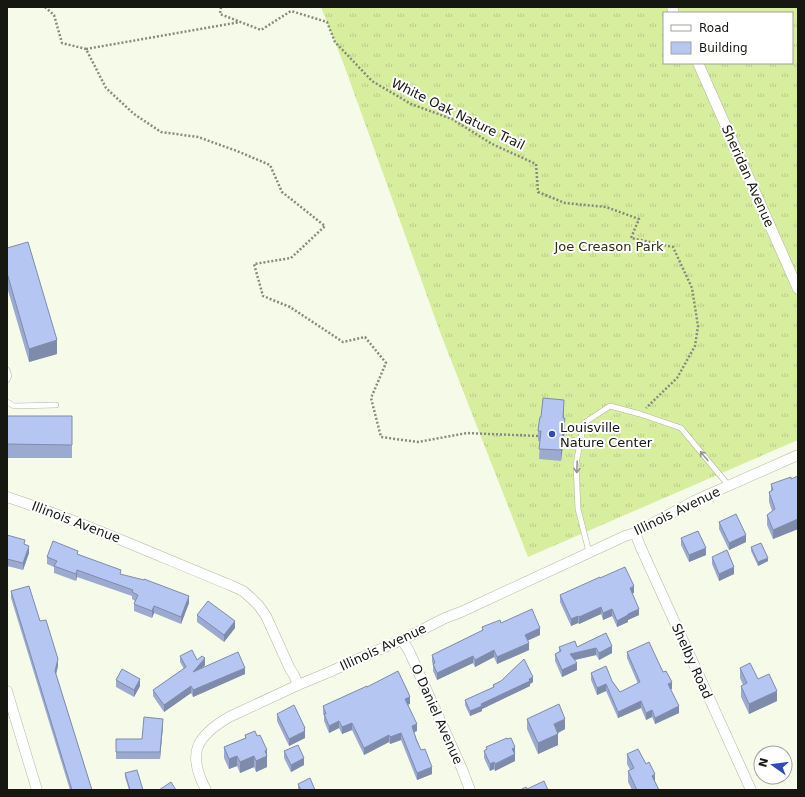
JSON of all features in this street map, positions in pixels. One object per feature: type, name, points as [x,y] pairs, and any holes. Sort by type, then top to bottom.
[{"type":"street","name":"Sheridan Avenue","points":[[698,64],[798,289]]},
{"type":"street","name":"Illinois Avenue","points":[[7,497],[103,533],[243,591],[252,598],[266,616],[298,685],[402,640],[445,618],[589,552],[635,533],[694,501],[798,455]]},
{"type":"street","name":"Shelby Road","points":[[635,533],[751,790]]},
{"type":"street","name":"O Daniel Avenue","points":[[402,640],[415,665],[470,790]]},
{"type":"street","points":[[206,790],[198,774],[196,762],[197,750],[201,740],[209,730],[229,717],[298,685]]},
{"type":"street","points":[[7,691],[37,790]]},
{"type":"lane","points":[[7,370],[9,376],[7,380]]},
{"type":"lane","points":[[7,402],[14,406],[56,405]]},
{"type":"lane","points":[[589,552],[578,509],[576,464],[584,423],[610,406],[640,414],[681,428],[730,486]]},
{"type":"path","points":[[45,7],[54,16],[62,43],[86,49],[241,22]]},
{"type":"path","name":"White Oak Nature Trail","points":[[221,7],[220,14],[261,30],[291,11],[327,22],[335,42],[372,81],[410,104],[452,119],[492,144],[536,164],[538,192],[565,203],[606,207],[639,219],[630,238],[673,247],[692,288],[698,326],[695,346],[676,378],[640,414]]},
{"type":"path","points":[[86,49],[106,88],[134,114],[161,132],[198,137],[237,151],[270,166],[282,192],[325,226],[291,258],[254,264],[263,296],[290,307],[343,342],[365,337],[386,363],[371,398],[381,437],[418,442],[467,433],[539,436]]},
{"type":"green space","name":"Joe Creason Park","points":[[321,7],[798,7],[798,440],[528,557],[440,332],[344,65]]},
{"type":"building","points":[[28,242],[57,340],[29,349],[7,273],[7,248]]},
{"type":"building","name":"Louisville Nature Center","points":[[543,398],[564,400],[563,418],[565,418],[561,450],[539,449],[541,431],[538,431]]},
{"type":"building","points":[[7,416],[72,416],[72,445],[7,444]]},
{"type":"building","points":[[798,476],[798,519],[773,530],[767,515],[775,509],[769,492],[773,490],[771,484]]},
{"type":"building","points":[[736,514],[746,535],[729,543],[719,522]]},
{"type":"building","points":[[698,531],[706,548],[689,555],[681,538]]},
{"type":"building","points":[[7,535],[25,540],[24,544],[29,546],[23,563],[7,559]]},
{"type":"building","points":[[53,541],[78,551],[77,554],[121,570],[120,574],[144,579],[189,596],[181,617],[154,606],[152,611],[134,604],[138,595],[132,592],[133,590],[77,570],[76,574],[54,566],[57,561],[47,557]]},
{"type":"building","points":[[761,543],[768,558],[758,562],[751,547]]},
{"type":"building","points":[[727,550],[734,567],[719,574],[712,557]]},
{"type":"building","points":[[625,567],[634,586],[630,588],[639,609],[617,621],[612,609],[603,613],[601,607],[571,619],[560,595]]},
{"type":"building","points":[[29,586],[40,621],[46,620],[58,659],[55,671],[92,790],[72,790],[11,591]]},
{"type":"building","points":[[208,601],[235,621],[224,635],[197,615]]},
{"type":"building","points":[[532,609],[540,628],[525,635],[529,643],[497,657],[494,650],[475,660],[473,656],[437,673],[433,664],[435,663],[432,655],[483,630],[482,627],[500,620],[501,623]]},
{"type":"building","points":[[606,633],[612,646],[599,653],[596,648],[570,654],[577,663],[562,670],[555,654],[561,651],[559,647],[575,641],[577,647]]},
{"type":"building","points":[[649,642],[663,672],[666,671],[672,682],[668,684],[679,706],[655,718],[652,710],[646,713],[641,701],[618,712],[606,684],[597,688],[591,673],[606,666],[612,681],[620,692],[640,682],[627,652]]},
{"type":"building","points":[[192,650],[197,660],[202,656],[205,658],[193,672],[238,652],[245,668],[193,690],[191,686],[164,705],[153,690],[186,667],[180,656]]},
{"type":"building","points":[[524,659],[533,677],[529,679],[530,681],[481,704],[482,706],[470,711],[465,700],[494,687],[493,685],[501,681]]},
{"type":"building","points":[[750,663],[758,679],[769,674],[777,691],[749,704],[741,686],[747,683],[740,668]]},
{"type":"building","points":[[122,669],[140,679],[134,690],[116,680]]},
{"type":"building","points":[[398,671],[410,697],[405,699],[417,724],[412,726],[416,739],[421,750],[425,749],[432,767],[417,773],[401,733],[390,737],[389,735],[364,748],[352,723],[342,727],[339,721],[329,726],[324,714],[326,714],[323,706],[367,687]]},
{"type":"building","points":[[559,704],[565,719],[554,724],[558,734],[538,743],[527,719]]},
{"type":"building","points":[[294,705],[305,731],[289,739],[277,714]]},
{"type":"building","points":[[144,717],[163,719],[160,752],[116,752],[116,739],[142,739]]},
{"type":"building","points":[[255,731],[257,736],[260,735],[267,750],[265,751],[267,756],[256,761],[254,756],[240,762],[237,756],[229,759],[224,747],[246,738],[245,735]]},
{"type":"building","points":[[507,738],[511,738],[515,747],[512,749],[515,754],[495,764],[494,762],[490,764],[484,751],[487,749],[486,747]]},
{"type":"building","points":[[298,745],[304,758],[291,765],[284,751]]},
{"type":"building","points":[[638,749],[646,764],[649,762],[655,774],[652,776],[659,790],[637,790],[628,771],[634,768],[627,754]]},
{"type":"building","points":[[137,770],[143,790],[130,790],[125,773]]},
{"type":"building","points":[[310,778],[315,790],[301,790],[298,784]]},
{"type":"building","points":[[544,781],[548,790],[520,790],[526,787],[527,789]]},
{"type":"building","points":[[171,782],[176,790],[159,790]]},
{"type":"place","name":"Louisville Nature Center","points":[[552,434]]}]
